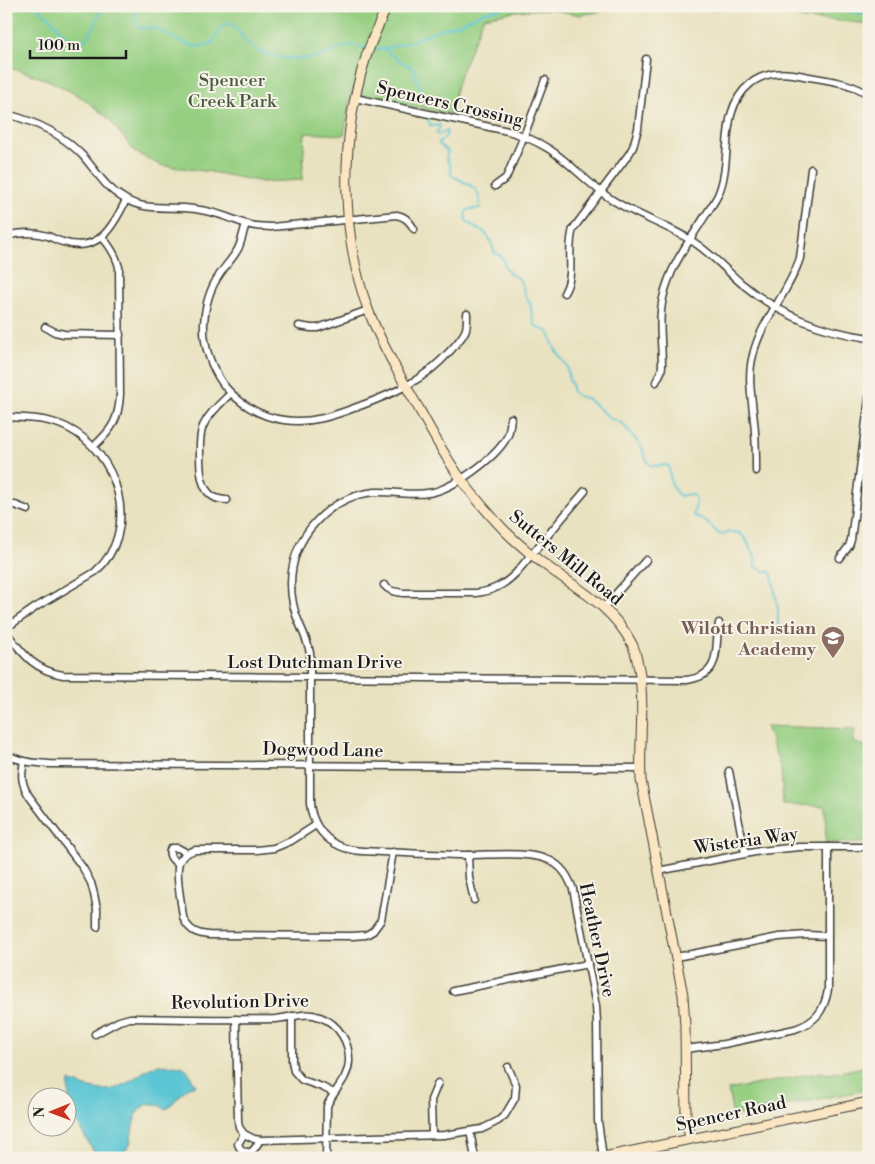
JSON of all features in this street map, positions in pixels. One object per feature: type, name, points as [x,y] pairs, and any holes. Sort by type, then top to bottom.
[{"type":"street","points":[[368,6],[385,10]]},
{"type":"street","name":"Sutters Mill Road","points":[[385,10],[365,61],[355,98],[349,136],[346,177],[349,219],[358,274],[368,310],[389,356],[442,450],[461,479],[492,517],[531,555],[604,606],[631,642],[637,658],[642,699],[640,768],[642,792],[683,995],[686,1117],[690,1139]]},
{"type":"street","points":[[564,293],[570,278],[570,244],[573,229],[629,154],[636,139],[646,59]]},
{"type":"street","points":[[656,382],[662,366],[660,319],[665,287],[673,269],[713,204],[721,186],[730,120],[737,98],[754,81],[776,73],[796,74],[842,84],[869,95]]},
{"type":"street","points":[[495,186],[506,178],[545,80]]},
{"type":"street","name":"Spencers Crossing","points":[[355,98],[500,129],[524,136],[550,149],[601,192],[624,207],[690,240],[708,252],[740,282],[775,308],[826,330],[869,338]]},
{"type":"street","points":[[6,114],[40,125],[65,140],[83,157],[103,182],[134,204],[200,210],[223,215],[256,226],[397,215],[404,216],[414,229]]},
{"type":"street","points":[[756,471],[756,438],[750,389],[750,367],[756,346],[767,320],[791,279],[800,258],[811,170]]},
{"type":"street","points":[[6,236],[24,232],[78,245],[94,241],[102,237],[113,225],[126,200]]},
{"type":"street","points":[[246,224],[238,248],[215,282],[207,303],[204,337],[206,349],[217,374],[239,401],[260,414],[282,420],[302,421],[320,419],[385,397],[406,387],[433,367],[461,338],[465,331],[467,314]]},
{"type":"street","points":[[94,446],[110,430],[118,412],[120,394],[119,267],[117,258],[102,237]]},
{"type":"street","points":[[298,326],[318,328],[368,310]]},
{"type":"street","points":[[45,327],[64,334],[120,335]]},
{"type":"street","points":[[227,500],[216,498],[204,486],[201,479],[200,447],[202,429],[206,420],[213,410],[231,393]]},
{"type":"street","points":[[840,558],[851,540],[869,398]]},
{"type":"street","points":[[6,417],[39,419],[53,422],[74,431],[94,446],[110,469],[118,492],[120,510],[118,528],[112,550],[107,559],[94,572],[36,607],[6,628]]},
{"type":"street","points":[[393,852],[381,920],[373,931],[366,935],[201,934],[193,931],[185,923],[183,917],[177,872],[178,864],[186,853],[195,850],[257,850],[274,848],[291,841],[316,825],[310,804],[310,653],[293,605],[291,583],[294,559],[310,527],[336,505],[358,495],[376,492],[418,494],[429,493],[448,487],[486,460],[503,442],[508,436],[511,418]]},
{"type":"street","points":[[384,585],[394,592],[404,593],[485,592],[496,589],[509,580],[585,491]]},
{"type":"street","points":[[6,505],[15,505],[28,510]]},
{"type":"street","points":[[604,606],[646,560]]},
{"type":"street","points":[[715,676],[710,670],[716,654],[719,623]]},
{"type":"street","name":"Lost Dutchman Drive","points":[[6,632],[24,656],[32,663],[41,669],[63,675],[687,680],[694,679],[710,670]]},
{"type":"street","name":"Dogwood Lane","points":[[6,754],[24,761],[50,764],[309,764],[640,768]]},
{"type":"street","points":[[24,761],[22,780],[24,788],[83,868],[91,883],[97,909],[97,927]]},
{"type":"street","points":[[730,771],[745,853]]},
{"type":"street","name":"Heather Drive","points":[[316,825],[329,840],[343,848],[353,850],[531,856],[550,861],[565,872],[570,880],[594,993],[597,1022],[598,1121],[603,1157]]},
{"type":"street","points":[[685,1048],[724,1044],[781,1033],[804,1026],[812,1021],[823,1007],[828,990],[828,847]]},
{"type":"street","name":"Wisteria Way","points":[[658,871],[745,853],[776,849],[869,847]]},
{"type":"street","points":[[178,864],[170,856],[171,848],[178,848],[186,853]]},
{"type":"street","points":[[468,855],[469,878],[474,900]]},
{"type":"street","points":[[676,957],[779,936],[828,936]]},
{"type":"street","points":[[453,991],[588,964]]},
{"type":"street","name":"Revolution Drive","points":[[95,1034],[119,1021],[130,1018],[277,1019],[300,1014],[312,1015],[326,1020],[337,1029],[346,1041],[349,1056],[347,1072],[327,1106],[326,1158]]},
{"type":"street","points":[[292,1016],[292,1061],[294,1071],[302,1080],[334,1093]]},
{"type":"street","points":[[236,1019],[240,1127],[244,1134],[254,1139],[326,1139],[444,1135],[482,1128],[498,1122],[505,1115],[515,1098],[515,1082],[508,1067]]},
{"type":"street","points":[[432,1135],[431,1100],[438,1083]]},
{"type":"street","name":"Spencer Road","points":[[599,1158],[869,1102]]},
{"type":"street","points":[[470,1130],[475,1158]]},
{"type":"street","points":[[244,1134],[238,1144],[244,1152],[251,1152],[260,1140]]},
{"type":"green space","name":"Spencer Creek Park","points":[[6,6],[356,6],[387,19],[393,6],[631,6],[580,15],[550,9],[516,11],[484,17],[460,75],[449,114],[351,93],[344,135],[305,133],[302,180],[263,182],[160,165],[135,152],[109,119],[83,98],[50,81],[19,70],[6,68]]},
{"type":"green space","points":[[703,6],[869,6],[869,24],[804,19],[777,12],[750,9],[706,9]]},
{"type":"green space","points":[[766,726],[855,729],[853,743],[869,746],[868,841],[861,843],[826,843],[825,806],[783,805],[781,769]]},
{"type":"green space","points":[[869,1066],[869,1085],[861,1091],[733,1116],[728,1090],[821,1072],[829,1074]]},
{"type":"water","points":[[159,1065],[185,1068],[196,1085],[188,1087],[167,1109],[154,1104],[141,1108],[137,1113],[130,1144],[125,1152],[98,1156],[78,1125],[78,1086],[69,1086],[69,1081],[98,1090],[110,1090],[122,1086]]},
{"type":"waterway","points":[[35,6],[50,18],[74,43],[85,40],[94,27],[102,6]]},
{"type":"waterway","points":[[140,6],[134,15],[138,28],[156,28],[177,40],[196,47],[212,43],[222,26],[231,23],[254,49],[261,53],[280,57],[312,58],[348,46],[366,48]]},
{"type":"waterway","points":[[373,49],[385,49],[412,41],[440,29],[459,24],[484,12],[510,6]]},
{"type":"waterway","points":[[800,6],[844,10],[869,16]]},
{"type":"waterway","points":[[385,50],[413,68],[421,88]]},
{"type":"waterway","points":[[428,118],[431,126],[440,125],[436,133],[438,135],[446,131],[447,133],[439,144],[448,152],[446,158],[450,165],[451,175],[472,186],[478,194],[480,208],[467,211],[466,220],[475,228],[484,232],[489,238],[495,253],[500,255],[504,261],[509,273],[521,282],[530,303],[535,326],[548,331],[555,349],[567,366],[572,391],[578,396],[588,399],[611,419],[622,423],[641,446],[651,466],[669,466],[674,490],[680,496],[689,494],[695,496],[696,505],[693,515],[704,520],[719,534],[740,533],[746,539],[755,556],[755,566],[770,572],[772,575],[778,609],[778,630]]},
{"type":"place","name":"Wilott Christian Academy","points":[[833,659]]}]
